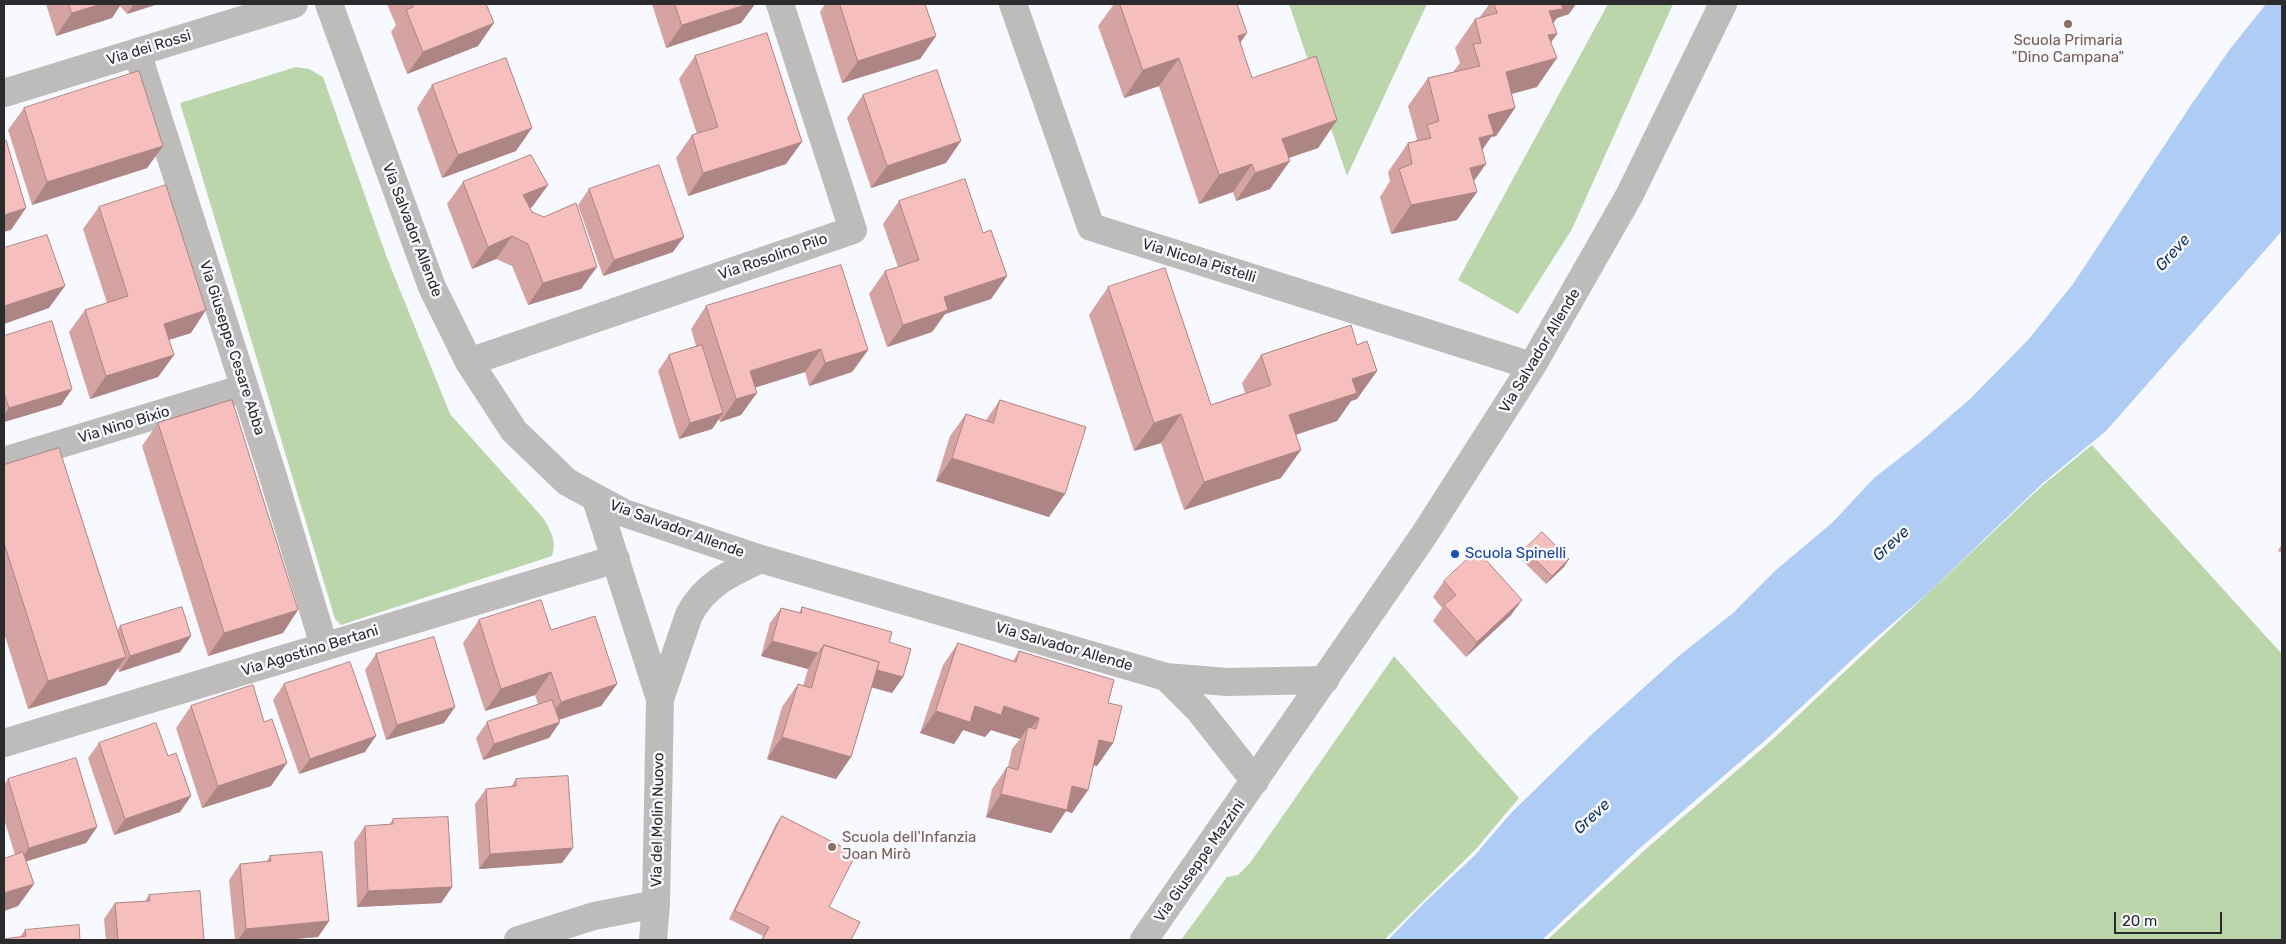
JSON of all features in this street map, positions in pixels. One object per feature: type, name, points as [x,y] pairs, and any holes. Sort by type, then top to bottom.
[{"type":"street","name":"Via dei Rossi","points":[[4,93],[294,4]]},
{"type":"street","name":"Via Salvador Allende","points":[[329,4],[432,287],[469,362],[496,405],[529,448],[566,482],[596,499],[633,516],[762,559],[1166,677],[1227,682],[1325,680]]},
{"type":"street","name":"Via Rosolino Pilo","points":[[469,362],[853,230],[780,4]]},
{"type":"street","name":"Via Nicola Pistelli","points":[[1013,4],[1091,227],[1532,366]]},
{"type":"street","name":"Via Salvador Allende","points":[[1166,677],[1199,710],[1255,781],[1424,535],[1532,366],[1629,196],[1673,110],[1723,4]]},
{"type":"street","name":"Via Giuseppe Cesare Abba","points":[[138,52],[245,388],[324,646]]},
{"type":"street","name":"Via Nino Bixio","points":[[4,461],[245,388]]},
{"type":"street","name":"Via del Molin Nuovo","points":[[596,499],[644,654],[660,699]]},
{"type":"street","name":"Via Agostino Bertani","points":[[4,743],[616,559]]},
{"type":"street","name":"Via del Molin Nuovo","points":[[653,940],[656,904],[660,699],[689,615],[695,603],[720,578],[762,559]]},
{"type":"street","name":"Via Giuseppe Mazzini","points":[[1144,940],[1255,781]]},
{"type":"street","points":[[518,940],[594,916],[656,904]]},
{"type":"green space","points":[[1289,4],[1427,4],[1347,176]]},
{"type":"green space","points":[[1608,4],[1673,4],[1572,229],[1518,314],[1458,280]]},
{"type":"green space","points":[[296,67],[309,69],[323,77],[387,258],[450,414],[544,519],[554,541],[552,556],[341,625],[335,619],[180,103]]},
{"type":"green space","points":[[2092,445],[2282,654],[2282,940],[1547,940],[1647,848],[1771,741],[2043,485]]},
{"type":"green space","points":[[1394,656],[1519,798],[1476,849],[1384,940],[1181,940],[1227,877],[1238,875],[1250,863]]},
{"type":"water","name":"Greve","points":[[2266,4],[2282,4],[2282,231],[2106,431],[2043,483],[1926,595],[1870,643],[1769,737],[1640,848],[1542,940],[1388,940],[1475,855],[1511,813],[1590,736],[1680,655],[1733,613],[1776,570],[1833,522],[1874,478],[1919,443],[1970,399],[2028,340],[2073,284],[2191,105],[2230,49]]},
{"type":"building","points":[[69,4],[101,4],[72,13]]},
{"type":"building","points":[[412,4],[486,4],[494,23],[423,52],[406,10],[413,7]]},
{"type":"building","points":[[675,4],[748,4],[682,25]]},
{"type":"building","points":[[840,4],[925,4],[936,36],[858,61]]},
{"type":"building","points":[[1120,4],[1237,4],[1247,33],[1238,36],[1252,78],[1316,56],[1337,120],[1282,139],[1290,161],[1255,173],[1252,164],[1219,175],[1179,58],[1143,70]]},
{"type":"building","points":[[1494,4],[1561,4],[1563,9],[1549,11],[1557,34],[1548,35],[1557,58],[1506,72],[1515,108],[1488,115],[1494,134],[1479,138],[1486,164],[1470,168],[1477,192],[1411,205],[1399,169],[1412,164],[1408,143],[1431,138],[1427,125],[1439,121],[1428,78],[1480,66],[1473,44],[1481,43],[1475,19],[1497,13]]},
{"type":"building","points":[[767,33],[802,142],[703,173],[692,135],[718,127],[695,56]]},
{"type":"building","points":[[506,58],[532,128],[458,155],[432,85]]},
{"type":"building","points":[[937,70],[961,141],[887,166],[863,95]]},
{"type":"building","points":[[139,71],[163,146],[47,182],[24,108]]},
{"type":"building","points":[[4,140],[6,140],[26,208],[4,215]]},
{"type":"building","points":[[531,155],[548,185],[523,195],[532,212],[544,217],[576,203],[597,267],[543,283],[528,244],[512,236],[488,247],[463,182]]},
{"type":"building","points":[[659,165],[684,237],[614,260],[589,189]]},
{"type":"building","points":[[965,179],[983,233],[991,230],[1007,276],[944,297],[948,310],[903,325],[885,271],[919,260],[899,201]]},
{"type":"building","points":[[166,185],[206,310],[164,324],[174,355],[106,376],[85,310],[128,296],[99,207]]},
{"type":"building","points":[[47,235],[65,286],[4,306],[4,248]]},
{"type":"building","points":[[841,265],[868,350],[825,363],[821,349],[750,371],[757,393],[736,399],[706,306]]},
{"type":"building","points":[[1165,268],[1211,405],[1271,385],[1261,355],[1351,325],[1357,345],[1367,341],[1377,371],[1352,379],[1357,393],[1289,415],[1301,450],[1204,482],[1181,414],[1154,423],[1108,287]]},
{"type":"building","points":[[52,321],[72,389],[9,408],[4,393],[4,336]]},
{"type":"building","points":[[702,345],[723,413],[690,423],[669,355]]},
{"type":"building","points":[[232,400],[298,610],[224,633],[158,423]]},
{"type":"building","points":[[1000,400],[1086,427],[1065,494],[952,458],[966,414],[993,423]]},
{"type":"building","points":[[59,448],[126,657],[48,681],[4,543],[4,465]]},
{"type":"building","points":[[1542,532],[1569,559],[1552,576],[1525,549]]},
{"type":"building","points":[[1477,550],[1522,600],[1477,642],[1444,605],[1456,595],[1444,581]]},
{"type":"building","points":[[541,600],[551,630],[595,616],[617,684],[561,702],[551,672],[501,689],[479,620]]},
{"type":"building","points":[[182,607],[191,636],[130,656],[120,626]]},
{"type":"building","points":[[802,607],[892,632],[889,642],[911,649],[903,677],[877,670],[879,662],[824,645],[818,653],[772,641],[781,608],[801,613]]},
{"type":"building","points":[[434,637],[455,707],[397,725],[376,654]]},
{"type":"building","points":[[958,643],[1016,662],[1019,651],[1114,680],[1108,703],[1122,706],[1113,743],[1099,740],[1088,790],[1072,786],[1067,810],[1001,794],[1007,767],[1018,770],[1028,727],[1036,729],[1039,718],[1004,706],[1001,715],[975,706],[970,722],[936,711]]},
{"type":"building","points":[[824,645],[879,662],[851,757],[782,737],[798,684],[811,688]]},
{"type":"building","points":[[350,662],[376,736],[310,759],[284,684]]},
{"type":"building","points":[[253,685],[264,722],[272,719],[287,763],[218,786],[191,706]]},
{"type":"building","points":[[552,700],[560,722],[494,744],[487,722]]},
{"type":"building","points":[[156,723],[168,756],[176,753],[191,796],[125,819],[99,743]]},
{"type":"building","points":[[76,758],[97,827],[29,848],[8,779]]},
{"type":"building","points":[[568,776],[573,848],[490,854],[486,789],[516,786],[516,779]]},
{"type":"building","name":"Scuola dell'Infanzia Joan Mirò","points":[[782,816],[856,854],[829,907],[860,922],[851,940],[762,940],[769,927],[735,911]]},
{"type":"building","points":[[448,817],[452,887],[368,891],[365,826],[393,824],[393,819]]},
{"type":"building","points":[[23,852],[34,884],[4,893],[4,859]]},
{"type":"building","points":[[322,852],[329,921],[246,929],[240,864],[271,861],[270,856]]},
{"type":"building","points":[[200,891],[204,940],[118,940],[115,903],[150,901],[149,895]]},
{"type":"building","points":[[79,925],[80,940],[4,940],[26,936],[25,930]]},
{"type":"place","name":"Scuola Primaria \"Dino Campana\"","points":[[2068,24]]},
{"type":"place","name":"Scuola Spinelli","points":[[1455,554]]},
{"type":"place","name":"Scuola dell'Infanzia Joan Mirò","points":[[832,847]]}]
